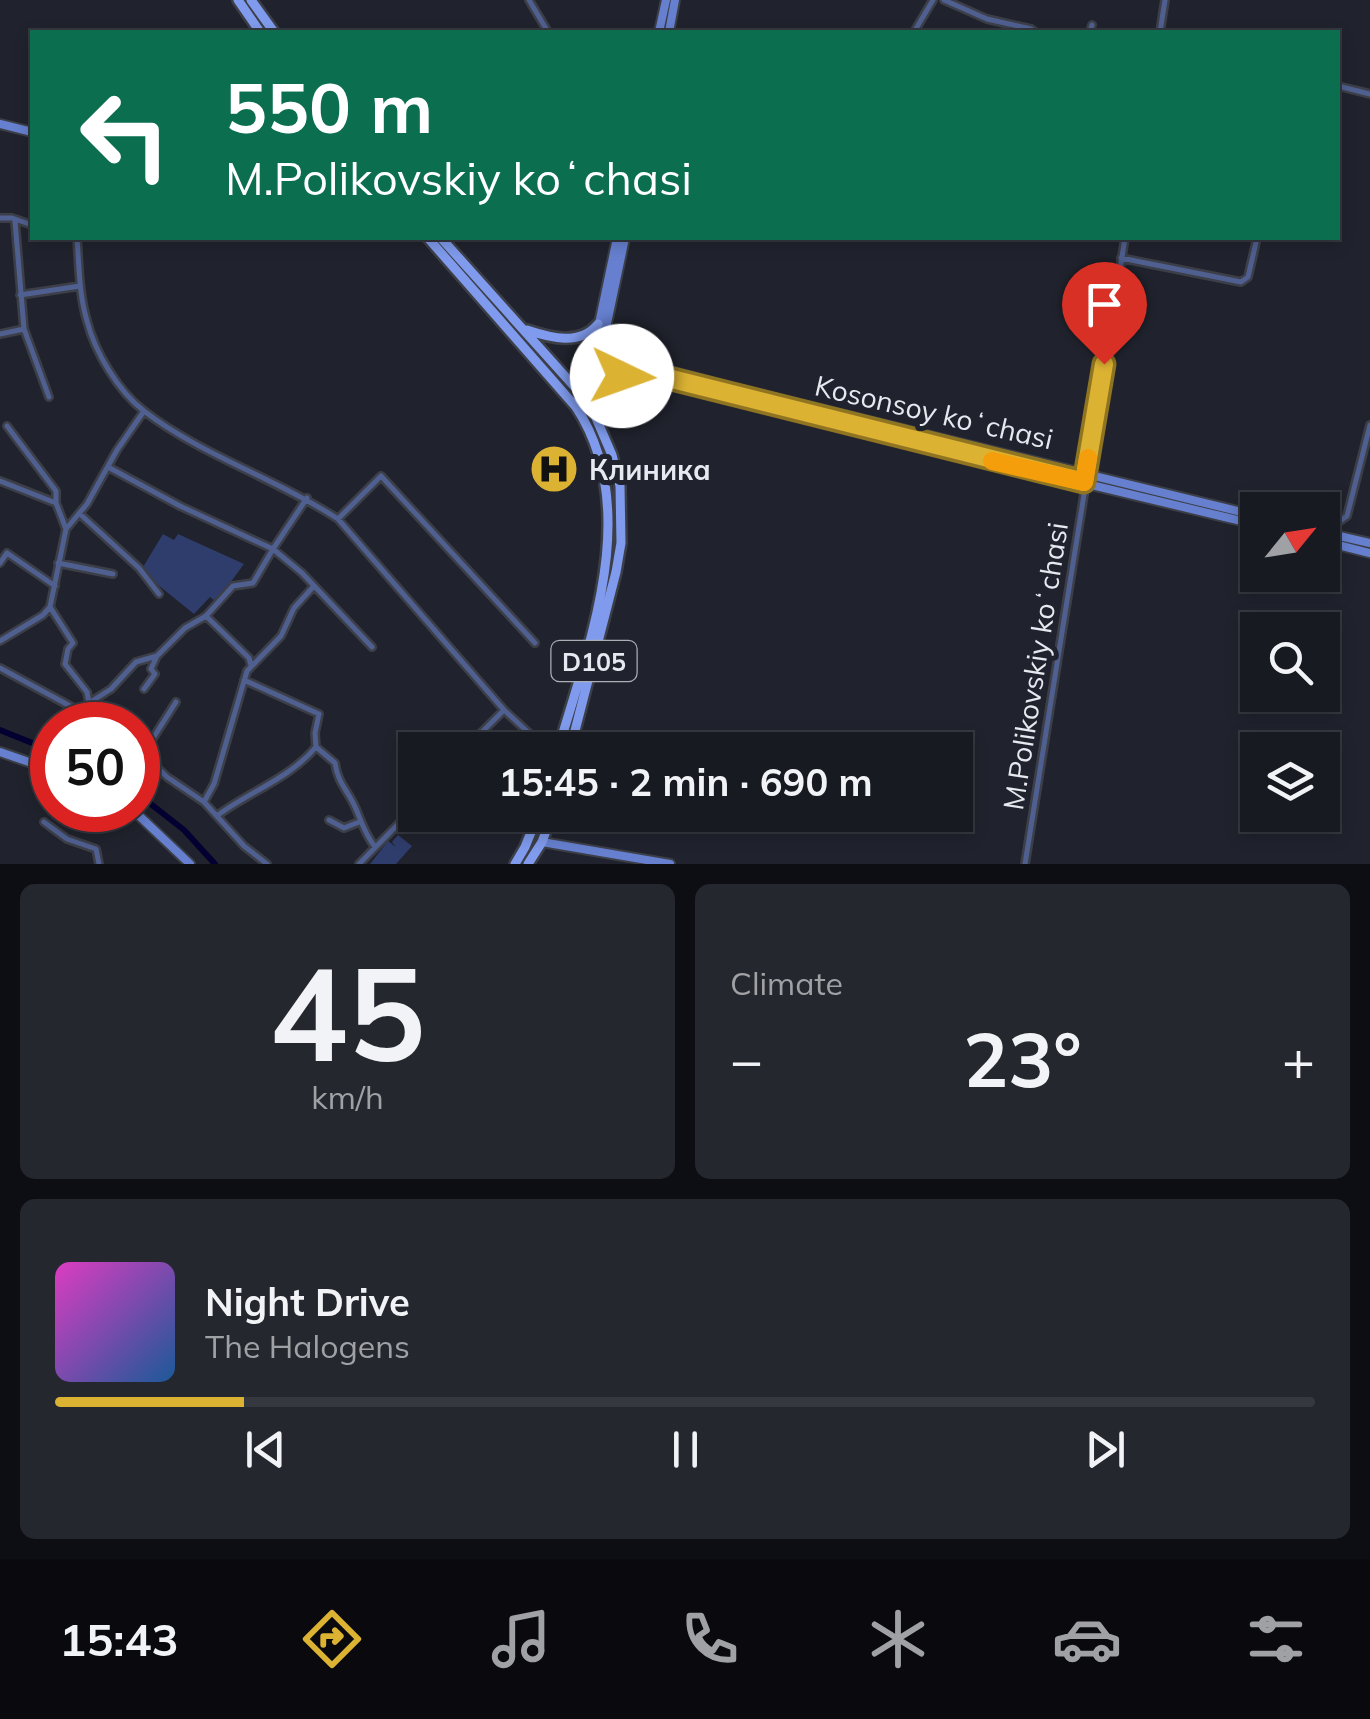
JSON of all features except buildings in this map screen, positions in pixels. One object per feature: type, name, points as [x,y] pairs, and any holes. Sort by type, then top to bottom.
[{"type":"main road","points":[[238,0],[259,30]]},
{"type":"main road","points":[[251,0],[273,30]]},
{"type":"main road","name":"D105","points":[[430,240],[578,410],[600,454],[606,480],[609,540],[605,571],[563,732]]},
{"type":"main road","name":"D105","points":[[444,240],[590,404],[612,455],[620,486],[621,543],[574,732]]},
{"type":"main road","points":[[521,327],[570,338],[587,335],[598,324]]},
{"type":"main road","points":[[514,864],[532,832]]},
{"type":"main road","points":[[528,864],[546,832]]},
{"type":"street","points":[[529,0],[547,30]]},
{"type":"street","points":[[659,30],[666,0]]},
{"type":"street","points":[[669,30],[676,0]]},
{"type":"street","points":[[915,30],[933,0]]},
{"type":"street","points":[[944,0],[987,19],[1030,30]]},
{"type":"street","points":[[1160,30],[1165,0]]},
{"type":"street","points":[[1340,86],[1370,94]]},
{"type":"street","points":[[0,124],[30,132]]},
{"type":"street","points":[[0,218],[30,225]]},
{"type":"street","points":[[14,221],[24,329],[49,397]]},
{"type":"street","points":[[76,240],[80,286],[96,346],[144,411],[338,518],[504,710],[528,732]]},
{"type":"street","points":[[590,404],[598,324],[620,240]]},
{"type":"street","points":[[578,410],[604,342],[621,240]]},
{"type":"street","name":"M.Polikovskiy koʻchasi","points":[[1024,864],[1125,240]]},
{"type":"street","points":[[1122,258],[1242,281],[1248,277],[1257,240]]},
{"type":"street","points":[[20,295],[80,286]]},
{"type":"street","points":[[0,334],[24,329]]},
{"type":"street","name":"Kosonsoy koʻchasi","points":[[604,342],[633,360],[713,382],[1240,511]]},
{"type":"street","name":"Kosonsoy koʻchasi","points":[[596,359],[941,449],[1240,521]]},
{"type":"street","points":[[578,410],[622,376],[644,372]]},
{"type":"street","points":[[0,641],[43,615],[50,606],[66,529],[80,514],[144,411]]},
{"type":"street","points":[[1340,521],[1347,516],[1370,425]]},
{"type":"street","points":[[7,426],[54,487],[66,529]]},
{"type":"street","points":[[108,467],[273,549],[372,648]]},
{"type":"street","points":[[338,518],[381,476],[535,643]]},
{"type":"street","points":[[0,481],[56,503]]},
{"type":"street","points":[[144,689],[155,674],[151,669],[157,656],[185,628],[206,616],[232,586],[253,583],[307,498]]},
{"type":"street","points":[[80,514],[139,568],[159,594]]},
{"type":"street","points":[[1340,536],[1370,544]]},
{"type":"street","points":[[1340,546],[1370,553]]},
{"type":"street","points":[[0,563],[7,553],[56,586]]},
{"type":"street","points":[[58,564],[113,574]]},
{"type":"street","points":[[204,802],[214,784],[251,665],[281,636],[294,608],[314,586]]},
{"type":"street","points":[[50,606],[74,642],[66,664],[87,692],[89,702]]},
{"type":"street","points":[[206,616],[249,658],[251,665]]},
{"type":"street","points":[[91,702],[111,689],[136,662],[157,656]]},
{"type":"street","points":[[0,668],[62,702]]},
{"type":"street","points":[[218,815],[260,786],[297,769],[316,747],[319,714],[244,680]]},
{"type":"street","points":[[160,724],[176,702]]},
{"type":"street","points":[[482,732],[504,710]]},
{"type":"street","points":[[316,747],[335,763],[337,779],[349,794],[359,822],[375,847]]},
{"type":"street","points":[[0,752],[30,762]]},
{"type":"street","points":[[160,771],[204,802],[244,846],[267,864]]},
{"type":"street","points":[[329,820],[347,828],[359,822]]},
{"type":"street","points":[[359,864],[398,824]]},
{"type":"street","points":[[58,832],[96,850],[100,864]]},
{"type":"street","points":[[157,832],[190,864]]},
{"type":"street","points":[[542,842],[670,864]]},
{"type":"shaded area","points":[[163,534],[174,540],[178,534],[244,564],[216,602],[210,597],[194,614],[152,580],[143,567]]},
{"type":"shaded area","points":[[398,835],[412,846],[396,864],[370,864],[388,841],[396,847],[392,842]]},
{"type":"waterway","points":[[0,730],[30,742]]},
{"type":"waterway","points":[[160,811],[184,830],[215,864]]},
{"type":"slow traffic","points":[[992,461],[1084,482],[1088,458]]},
{"type":"place","name":"Клиника","points":[[554,469]]},
{"type":"route","points":[[622,376],[644,372],[1084,482],[1104,364]]}]
